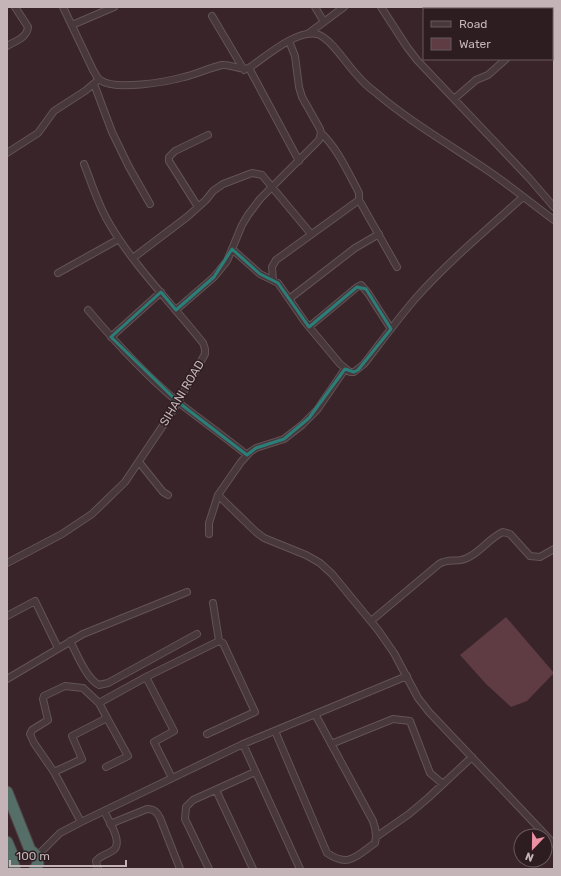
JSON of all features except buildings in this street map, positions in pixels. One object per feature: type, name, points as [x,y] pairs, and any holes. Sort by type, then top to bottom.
[{"type":"highway","points":[[7,792],[38,864],[35,869]]},
{"type":"highway","points":[[7,842],[12,862]]},
{"type":"highway","points":[[12,862],[16,852],[23,849],[33,853]]},
{"type":"street","points":[[7,46],[23,37],[28,30],[28,27],[16,7]]},
{"type":"street","points":[[63,7],[93,70],[112,132],[129,167],[150,204]]},
{"type":"street","points":[[72,25],[114,7]]},
{"type":"street","points":[[315,7],[324,22]]},
{"type":"street","points":[[309,33],[344,7]]},
{"type":"street","points":[[381,7],[407,47],[429,74],[529,178],[554,207]]},
{"type":"street","points":[[212,16],[247,69],[299,161]]},
{"type":"street","points":[[7,153],[38,133],[54,111],[96,82],[127,85],[182,77],[222,65],[230,65],[247,69],[280,46],[301,35],[309,33],[317,34],[323,37],[333,46],[356,75],[391,106],[486,169],[554,220]]},
{"type":"street","points":[[289,41],[294,51],[299,87],[302,97],[321,133],[328,139],[334,148],[356,187],[359,194],[359,200],[397,267]]},
{"type":"street","points":[[454,100],[476,80],[488,75],[505,60]]},
{"type":"street","points":[[176,310],[214,277],[227,262],[242,225],[248,215],[260,199],[317,143],[321,133]]},
{"type":"street","points":[[198,207],[169,161],[169,157],[175,151],[208,135]]},
{"type":"street","name":"SIHANI ROAD","points":[[7,563],[62,534],[92,514],[125,482],[178,402],[203,360],[205,349],[204,343],[119,239],[103,212],[84,164]]},
{"type":"street","points":[[133,258],[198,207],[213,191],[223,184],[252,173],[262,174],[312,234]]},
{"type":"street","points":[[232,249],[260,274],[278,283],[309,327],[345,369],[350,372],[354,372],[358,370],[414,300],[439,273],[523,196]]},
{"type":"street","points":[[273,280],[272,267],[276,260],[359,200]]},
{"type":"street","points":[[289,299],[355,248],[379,234]]},
{"type":"street","points":[[58,273],[119,239]]},
{"type":"street","points":[[309,327],[357,286],[360,286],[368,292],[391,329]]},
{"type":"street","points":[[111,337],[161,292]]},
{"type":"street","points":[[88,310],[135,363],[178,402],[247,455]]},
{"type":"street","points":[[209,534],[209,523],[218,496],[247,455],[256,448],[284,439],[302,425],[317,410],[345,369]]},
{"type":"street","points":[[139,462],[163,492],[168,495]]},
{"type":"street","points":[[218,496],[264,538],[320,563],[332,574],[371,621],[394,653],[416,693],[429,712],[554,844]]},
{"type":"street","points":[[371,621],[444,561],[464,560],[470,557],[491,539],[503,532],[510,534],[530,556],[540,557],[554,549]]},
{"type":"street","points":[[7,679],[83,634],[186,592]]},
{"type":"street","points":[[7,616],[35,601],[58,648]]},
{"type":"street","points":[[207,734],[255,712],[223,643],[219,641],[213,603]]},
{"type":"street","points":[[70,641],[89,675],[99,686],[108,683],[197,634]]},
{"type":"street","points":[[99,703],[146,677],[219,641]]},
{"type":"street","points":[[33,853],[46,846],[63,830],[243,744],[407,676]]},
{"type":"street","points":[[146,677],[174,731],[154,742],[172,778]]},
{"type":"street","points":[[81,822],[54,772],[29,734],[32,730],[48,720],[43,699],[44,696],[65,686],[83,688],[99,703],[128,756],[106,767]]},
{"type":"street","points":[[275,731],[327,853],[334,858],[343,861],[350,860],[375,843],[376,837],[373,821],[315,714]]},
{"type":"street","points":[[54,772],[82,759],[72,736],[107,718]]},
{"type":"street","points":[[331,744],[393,719],[410,721],[430,773],[443,784]]},
{"type":"street","points":[[243,744],[300,869]]},
{"type":"street","points":[[376,837],[408,814],[472,757]]},
{"type":"street","points":[[208,869],[185,819],[186,807],[189,803],[255,772]]},
{"type":"street","points":[[216,790],[252,869]]},
{"type":"street","points":[[110,824],[147,809],[153,809],[157,812],[160,818],[180,869]]},
{"type":"street","points":[[98,869],[96,861],[114,851],[117,841],[104,811]]},
{"type":"highlighted area","points":[[232,249],[260,274],[278,283],[309,327],[357,287],[366,289],[391,329],[358,370],[354,372],[345,369],[309,418],[284,439],[256,448],[247,455],[178,402],[111,337],[161,292],[176,310],[214,277]]},
{"type":"water","points":[[506,617],[554,673],[527,701],[511,707],[486,684],[460,655]]}]
